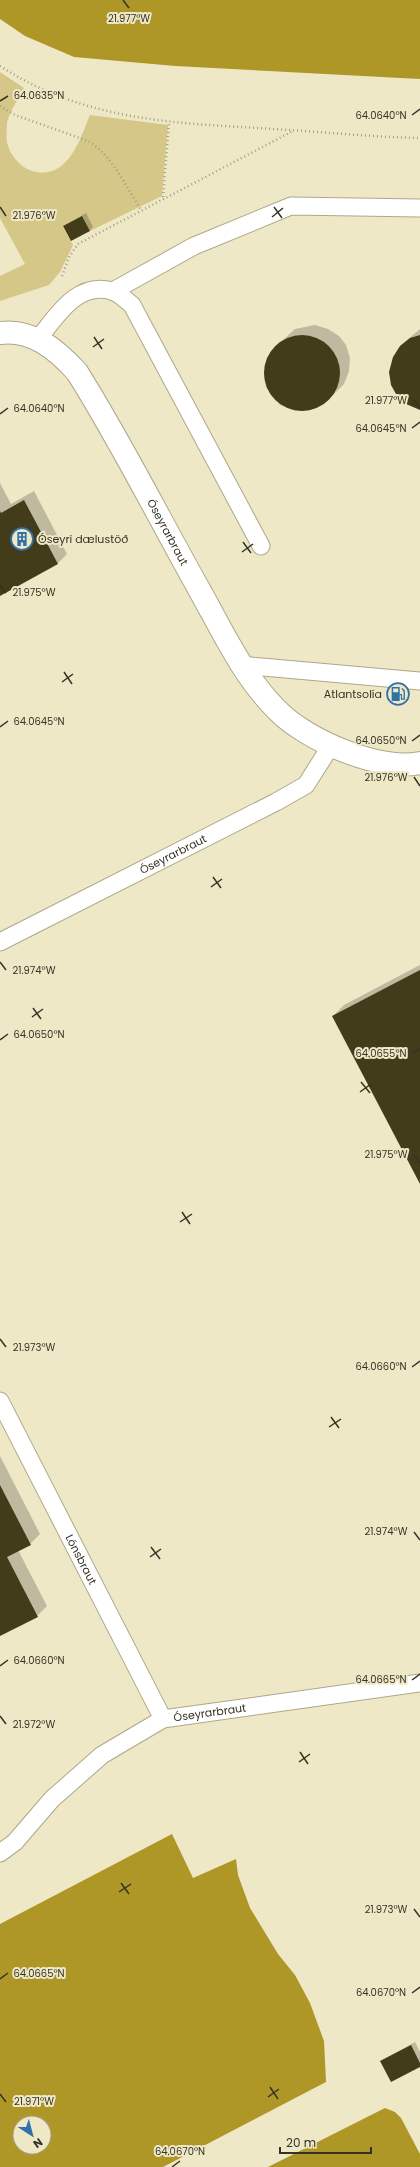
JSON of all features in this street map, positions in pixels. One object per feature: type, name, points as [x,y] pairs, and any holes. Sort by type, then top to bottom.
[{"type":"street","name":"Óseyrarbraut","points":[[0,333],[24,333],[38,339],[63,357],[77,372],[240,665],[277,710],[301,730],[330,747],[385,762],[412,764],[420,763]]},
{"type":"lane","points":[[38,339],[69,301],[89,290],[113,291],[194,246],[291,206],[420,208]]},
{"type":"lane","points":[[113,291],[132,305],[139,316],[261,546]]},
{"type":"lane","points":[[240,665],[420,681]]},
{"type":"lane","name":"Óseyrarbraut","points":[[0,942],[268,806],[306,785],[330,747]]},
{"type":"lane","name":"Lónsbraut","points":[[0,1401],[163,1718]]},
{"type":"lane","name":"Óseyrarbraut","points":[[0,1854],[15,1842],[52,1799],[102,1755],[163,1718],[420,1683]]},
{"type":"path","points":[[0,66],[20,79],[56,96],[108,111],[169,123],[420,138]]},
{"type":"path","points":[[0,106],[15,115],[98,146],[107,157],[141,210]]},
{"type":"path","points":[[163,198],[169,123]]},
{"type":"path","points":[[61,277],[69,256],[78,244],[294,130]]},
{"type":"shaded area","points":[[0,0],[420,0],[420,79],[175,66],[74,57],[25,36],[0,19]]},
{"type":"shaded area","points":[[0,72],[24,88],[8,119],[7,142],[14,158],[27,169],[35,172],[43,173],[52,171],[66,162],[75,150],[90,115],[168,125],[162,196],[90,231],[82,216],[63,227],[73,245],[60,272],[49,285],[0,301],[0,276],[25,264],[0,218]]},
{"type":"shaded area","points":[[172,1834],[193,1878],[236,1859],[238,1875],[250,1908],[278,1954],[295,1975],[310,2003],[324,2041],[326,2082],[163,2167],[0,2167],[0,1924]]},
{"type":"shaded area","points":[[385,2108],[395,2112],[401,2118],[420,2154],[420,2167],[268,2167]]},
{"type":"building","points":[[82,216],[90,231],[71,241],[63,226]]},
{"type":"building","points":[[294,335],[310,335],[323,341],[334,352],[340,365],[338,388],[323,405],[310,411],[294,411],[281,405],[266,388],[264,381],[264,365],[270,352],[287,337]]},
{"type":"building","points":[[420,335],[420,410],[406,404],[396,394],[391,385],[389,372],[393,357],[400,346],[410,338]]},
{"type":"building","name":"Óseyri dælustöð","points":[[24,500],[58,564],[0,596],[0,511],[1,513]]},
{"type":"building","points":[[420,970],[420,1184],[332,1016]]},
{"type":"building","points":[[0,1485],[31,1545],[7,1557],[38,1617],[0,1636]]},
{"type":"building","points":[[411,2045],[420,2063],[420,2067],[391,2082],[380,2061]]},
{"type":"place","name":"Óseyri dælustöð","points":[[22,539]]},
{"type":"place","name":"Atlantsolía","points":[[398,694]]}]
